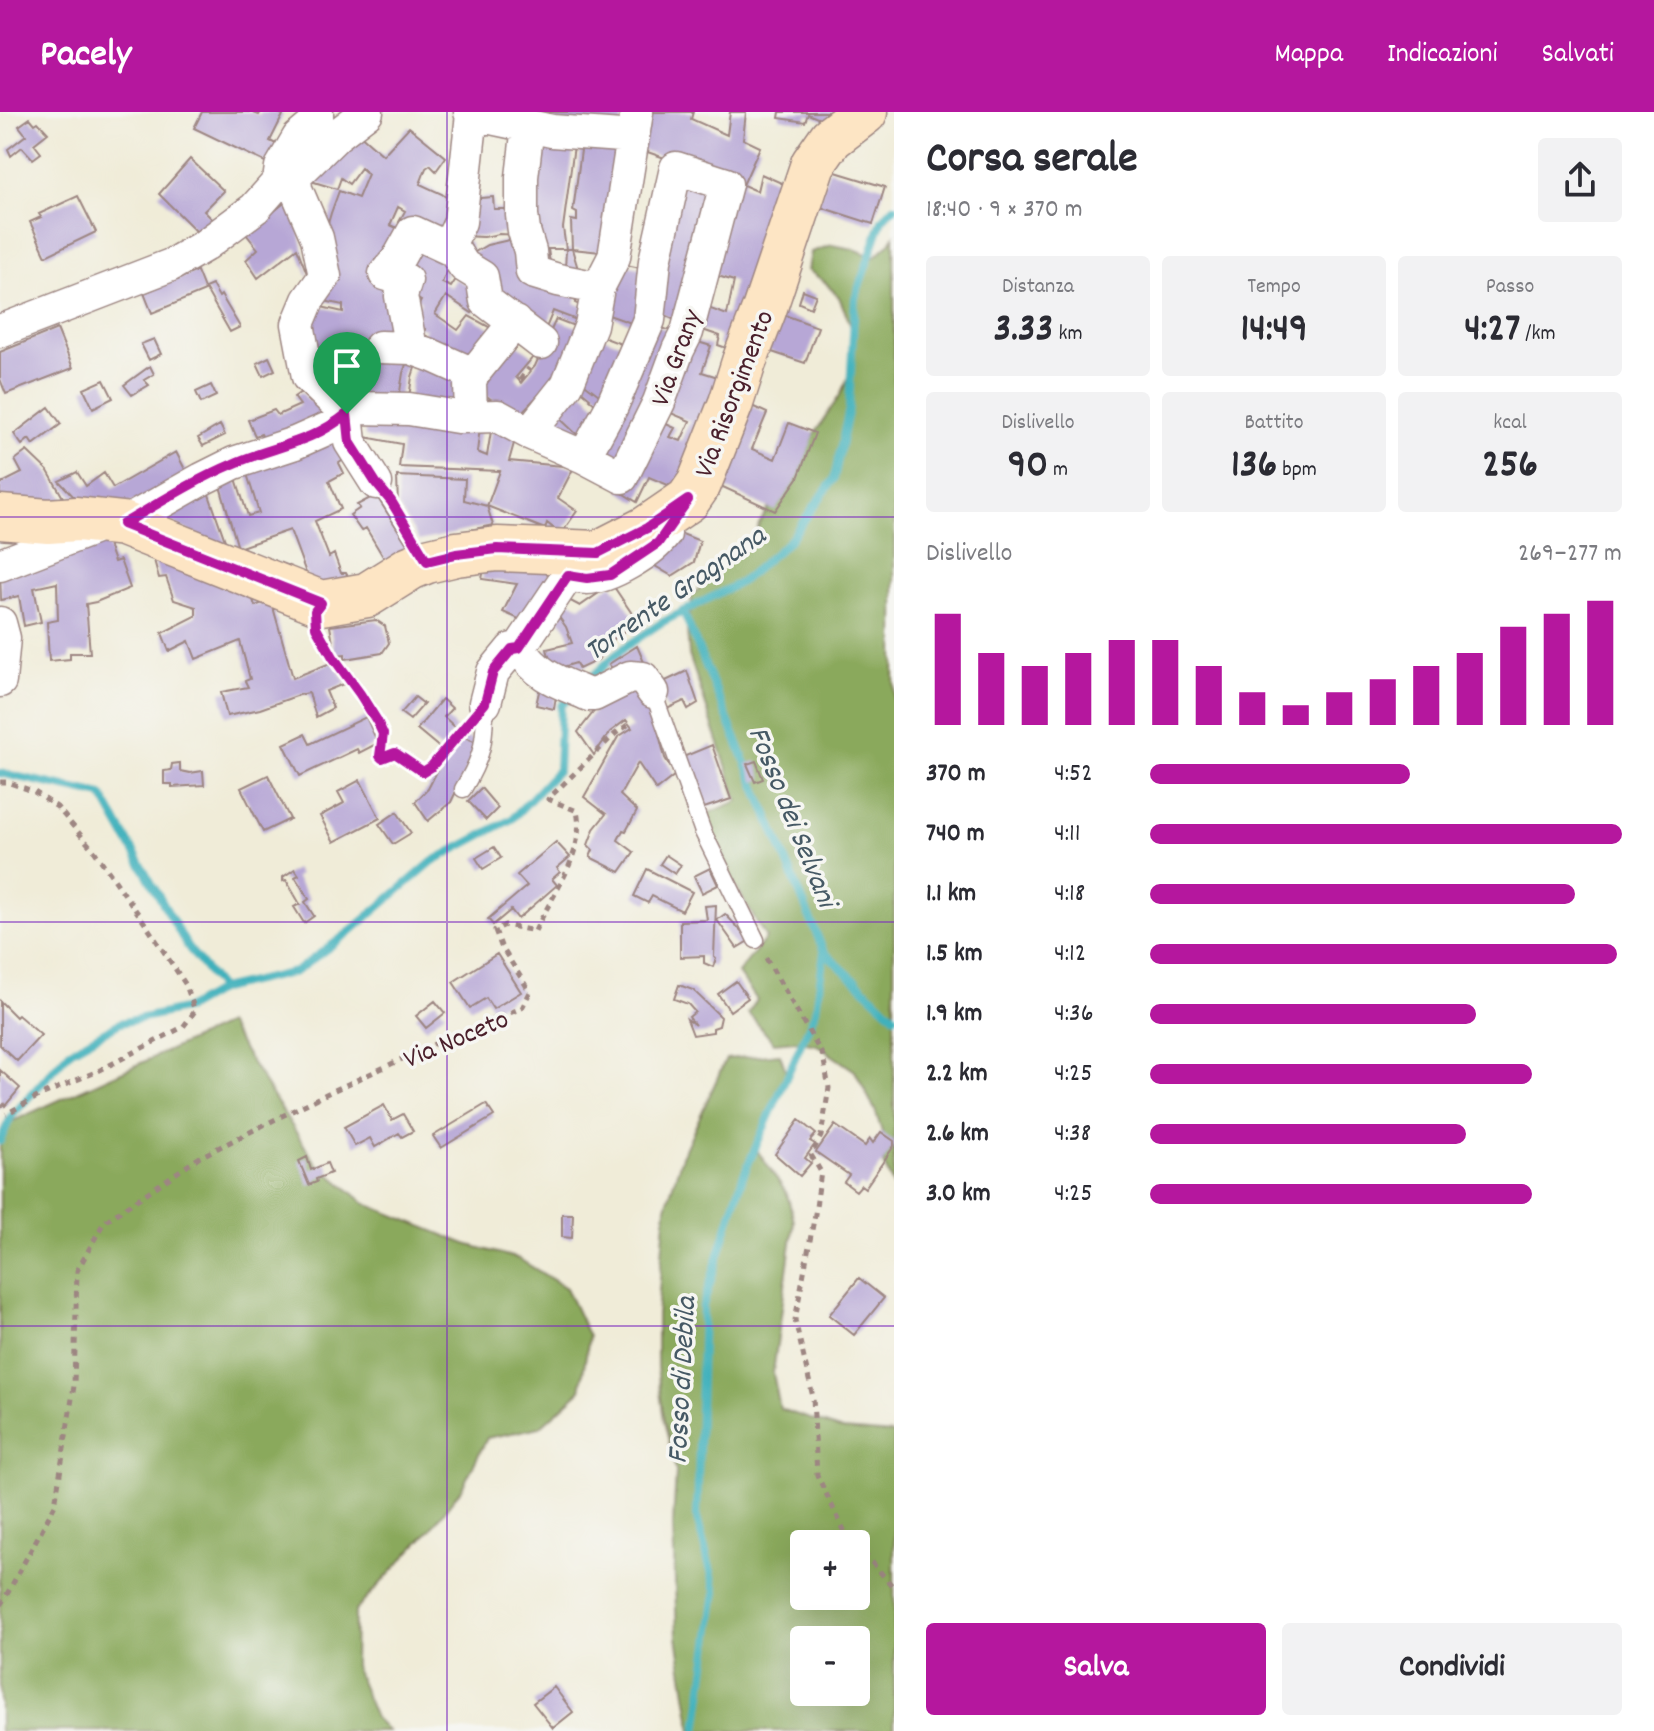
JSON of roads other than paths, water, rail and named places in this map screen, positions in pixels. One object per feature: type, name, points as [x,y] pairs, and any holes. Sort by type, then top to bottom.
[{"type":"main road","name":"Via Risorgimento","points":[[112,522],[321,603],[367,595],[410,568],[456,554],[497,549],[598,553],[647,528],[688,500],[699,484],[731,403],[813,164],[831,138],[865,112]]},
{"type":"main road","points":[[0,517],[112,522]]},
{"type":"street","points":[[317,112],[317,122],[297,125],[288,171],[317,238],[325,276],[308,300],[298,324],[308,377],[347,414],[350,442],[376,483]]},
{"type":"street","points":[[0,331],[171,265],[204,246],[255,208],[288,171],[367,112]]},
{"type":"street","points":[[448,248],[460,222],[471,113],[552,131],[621,136],[635,126]]},
{"type":"street","points":[[528,126],[522,177],[522,215],[532,272],[598,288]]},
{"type":"street","points":[[529,433],[567,385],[591,325],[598,288],[614,257],[635,126]]},
{"type":"street","name":"Via Grany","points":[[347,414],[356,408],[409,409],[458,417],[498,416],[622,477],[659,402],[687,332],[726,184],[676,168],[655,261],[649,320],[612,406],[584,457]]},
{"type":"street","points":[[473,374],[433,356],[396,348],[401,296],[406,280],[385,274],[398,259],[413,232],[454,251],[464,266],[482,277],[486,301],[541,343]]},
{"type":"street","points":[[471,416],[470,382],[473,374],[515,322]]},
{"type":"street","points":[[0,565],[112,522],[234,463],[295,443],[331,427],[347,414]]},
{"type":"street","points":[[485,703],[493,672],[512,649],[519,648],[568,575],[587,578],[610,575],[658,543],[688,500]]},
{"type":"street","points":[[0,623],[4,638],[0,681]]},
{"type":"street","points":[[519,648],[524,658],[542,674],[589,695],[630,677],[643,678],[653,692]]},
{"type":"lane","points":[[653,692],[703,832],[756,940]]},
{"type":"lane","points":[[463,789],[482,754],[485,703]]},
{"type":"waterway","name":"Torrente Gragnana","points":[[583,685],[621,650],[661,623],[741,582],[789,541],[834,479],[849,408],[855,298],[882,220],[894,207]]},
{"type":"waterway","name":"Fosso dei Selvani","points":[[683,611],[824,952],[894,1016]]},
{"type":"waterway","name":"Torrente Gragnana","points":[[0,773],[102,795],[187,946],[221,989],[295,972],[351,931],[433,861],[512,819],[558,770],[561,706],[570,697]]},
{"type":"waterway","name":"Fosso di Debila","points":[[697,1731],[716,1591],[697,1518],[703,1306],[743,1176],[816,1010],[824,952]]},
{"type":"waterway","points":[[0,1141],[11,1117],[70,1051],[120,1023],[188,1008],[221,989]]}]
